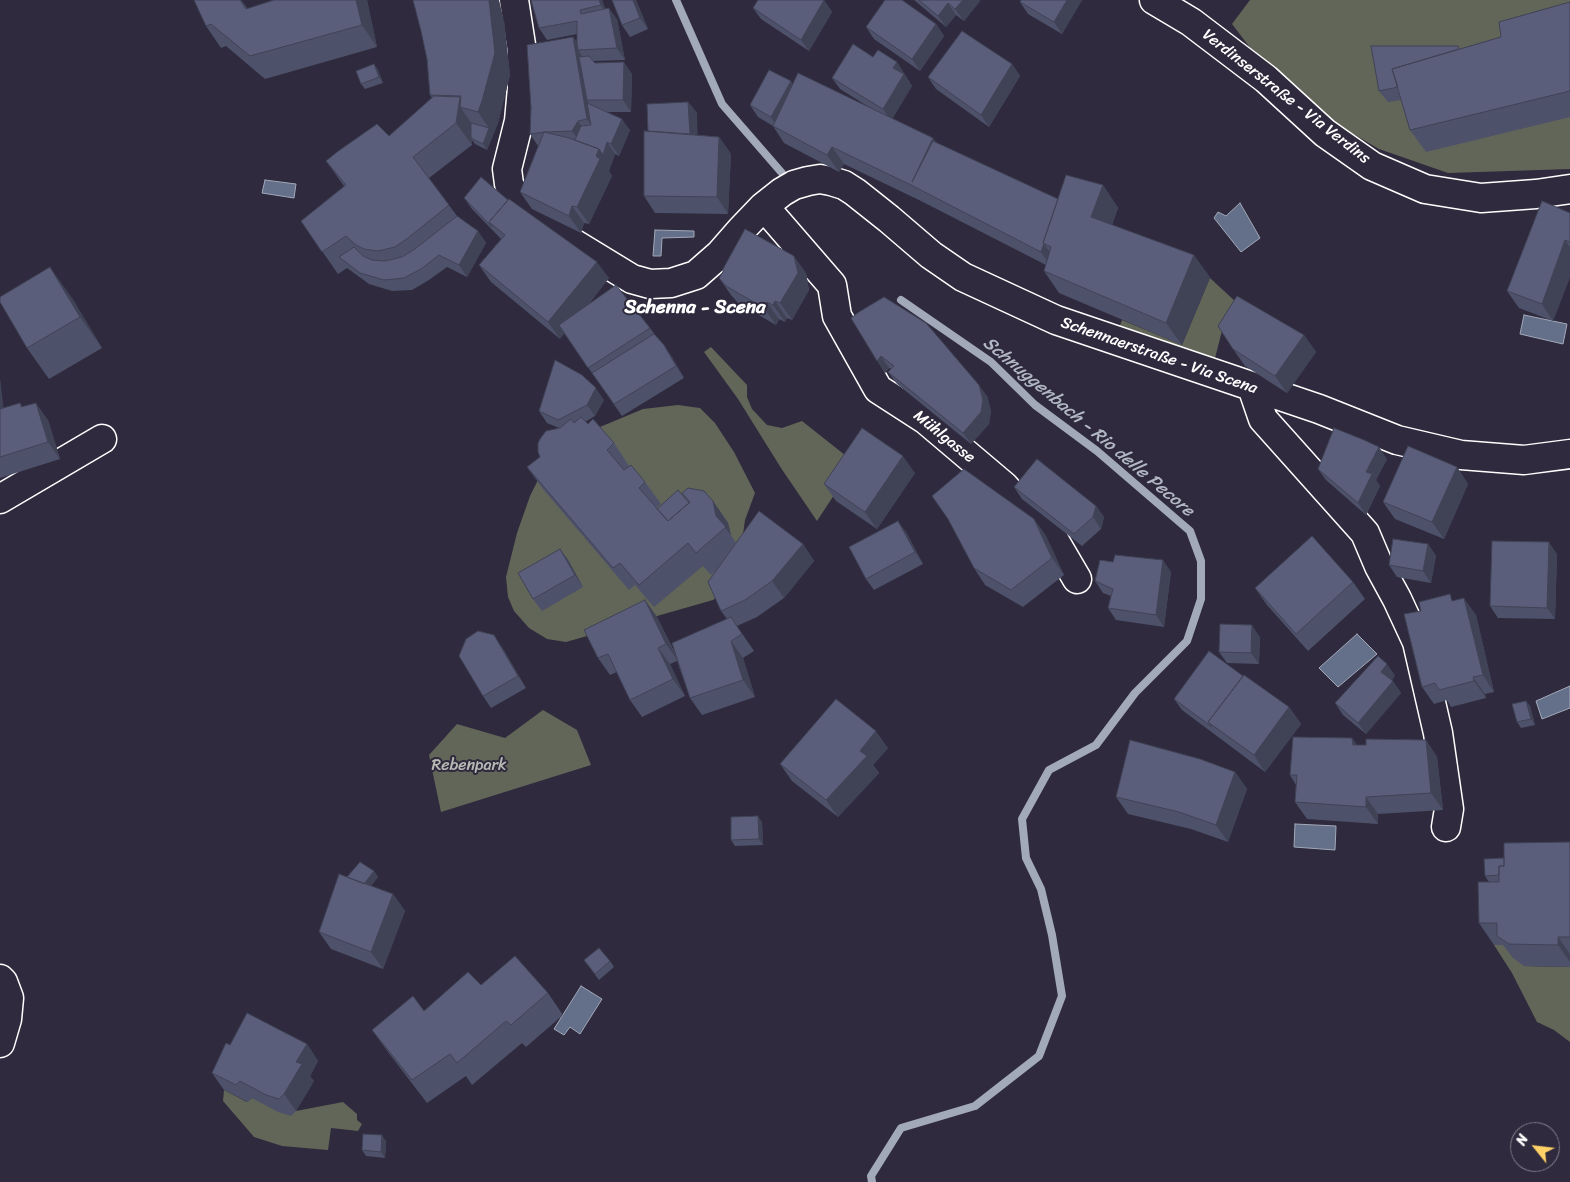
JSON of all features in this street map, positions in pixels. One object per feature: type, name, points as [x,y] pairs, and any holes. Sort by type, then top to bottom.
[{"type":"street","points":[[514,0],[522,51],[522,88],[519,121],[507,169],[509,184],[516,198],[535,215],[574,243],[632,279],[650,284],[671,283],[696,275],[720,254],[741,230],[772,200]]},
{"type":"street","name":"Verdinserstraße - Via Verdins","points":[[1154,0],[1191,22],[1266,79],[1325,133],[1372,166],[1424,189],[1481,198],[1536,194],[1570,189]]},
{"type":"street","name":"Schennaerstraße - Via Scena","points":[[772,200],[794,185],[814,180],[826,180],[844,185],[889,219],[931,255],[963,277],[985,288],[1056,320],[1318,409],[1397,440],[1461,455],[1524,460],[1570,454]]},
{"type":"street","name":"Mühlgasse","points":[[772,200],[774,218],[828,280],[837,316],[878,388],[926,420],[1004,486],[1017,501],[1046,526],[1076,579]]},
{"type":"street","points":[[1252,388],[1263,419],[1365,533],[1379,566],[1417,642],[1438,733],[1449,809],[1446,827]]},
{"type":"street","points":[[0,499],[102,439]]},
{"type":"street","points":[[0,979],[9,998],[7,1019],[0,1043]]},
{"type":"green space","points":[[1250,0],[1570,0],[1570,169],[1448,173],[1379,149],[1319,114],[1261,62],[1232,24]]},
{"type":"green space","points":[[1210,278],[1237,303],[1223,327],[1214,362],[1119,328],[1122,320],[1182,345]]},
{"type":"green space","points":[[711,347],[747,385],[747,397],[752,409],[767,425],[782,428],[802,421],[855,463],[817,521],[738,399],[704,352]]},
{"type":"green space","points":[[678,405],[700,408],[715,423],[734,452],[755,493],[745,520],[741,549],[725,590],[713,600],[566,642],[547,639],[529,628],[514,611],[508,597],[506,577],[517,533],[530,496],[540,476],[576,437],[643,409]]},
{"type":"green space","name":"Rebenpark","points":[[543,710],[577,730],[591,765],[441,812],[429,755],[457,724],[505,738]]},
{"type":"green space","points":[[1494,945],[1512,945],[1524,966],[1570,967],[1570,1042],[1554,1030],[1537,1022],[1512,973]]},
{"type":"green space","points":[[224,1090],[247,1102],[252,1098],[296,1111],[343,1102],[357,1114],[357,1120],[362,1124],[358,1131],[331,1128],[328,1150],[282,1146],[254,1137],[223,1101]]},
{"type":"water","points":[[265,180],[296,184],[294,198],[262,193]]},
{"type":"water","points":[[1240,203],[1260,238],[1241,252],[1214,218],[1218,212],[1226,216]]},
{"type":"water","points":[[655,230],[694,231],[694,237],[662,238],[661,256],[653,256]]},
{"type":"water","points":[[1524,315],[1567,324],[1563,344],[1520,334]]},
{"type":"water","points":[[1357,634],[1377,654],[1338,687],[1319,668]]},
{"type":"water","points":[[1570,686],[1570,708],[1542,719],[1536,701]]},
{"type":"water","points":[[1295,824],[1336,826],[1335,850],[1294,847]]},
{"type":"water","points":[[581,986],[602,999],[580,1034],[570,1027],[564,1035],[554,1029]]},
{"type":"building","points":[[194,0],[240,0],[246,9],[274,0],[356,0],[362,25],[250,56],[211,24],[206,26]]},
{"type":"building","points":[[413,0],[489,0],[495,53],[478,112],[460,107],[461,96],[430,95],[427,59]]},
{"type":"building","points":[[531,0],[599,0],[601,5],[580,10],[581,14],[609,8],[617,48],[578,50],[577,21],[539,28]]},
{"type":"building","points":[[612,0],[633,0],[640,18],[622,25]]},
{"type":"building","points":[[758,0],[824,0],[801,40],[753,8]]},
{"type":"building","points":[[885,0],[902,0],[936,24],[912,59],[866,27]]},
{"type":"building","points":[[919,0],[963,0],[955,9],[948,3],[938,16]]},
{"type":"building","points":[[1021,0],[1067,0],[1054,22],[1020,2]]},
{"type":"building","points":[[1570,2],[1570,91],[1410,130],[1392,69],[1501,37],[1499,22]]},
{"type":"building","points":[[962,31],[1012,64],[981,115],[928,77]]},
{"type":"building","points":[[573,37],[587,119],[578,121],[572,131],[530,134],[531,108],[527,45]]},
{"type":"building","points":[[853,44],[873,57],[878,50],[897,62],[893,68],[904,74],[883,109],[832,78]]},
{"type":"building","points":[[1371,46],[1458,46],[1459,49],[1392,69],[1398,87],[1379,91]]},
{"type":"building","points":[[589,56],[595,63],[624,62],[623,100],[587,100],[579,57]]},
{"type":"building","points":[[374,64],[379,77],[361,84],[356,71]]},
{"type":"building","points":[[769,70],[791,81],[771,117],[750,105]]},
{"type":"building","points":[[798,73],[933,138],[912,182],[933,141],[1058,199],[1041,252],[911,185],[832,147],[827,155],[773,126]]},
{"type":"building","points":[[434,96],[460,97],[456,123],[413,157],[449,205],[395,247],[378,251],[364,249],[346,236],[322,252],[301,221],[346,185],[326,161],[377,124],[389,136]]},
{"type":"building","points":[[688,102],[690,134],[648,131],[647,104]]},
{"type":"building","points":[[587,103],[622,119],[611,144],[607,142],[603,155],[599,149],[575,140],[581,126],[591,125]]},
{"type":"building","points":[[471,123],[489,128],[483,144],[471,138]]},
{"type":"building","points":[[644,131],[719,137],[717,197],[644,196]]},
{"type":"building","points":[[544,132],[569,138],[599,149],[596,156],[600,159],[577,207],[572,206],[569,216],[520,192]]},
{"type":"building","points":[[1066,175],[1103,185],[1091,217],[1194,255],[1166,323],[1044,271],[1051,247],[1043,243]]},
{"type":"building","points":[[481,177],[508,200],[489,222],[492,227],[464,198]]},
{"type":"building","points":[[509,199],[597,262],[548,322],[479,265],[505,235],[489,222]]},
{"type":"building","points":[[1542,201],[1570,213],[1570,242],[1565,240],[1542,304],[1507,291]]},
{"type":"building","points":[[457,216],[478,231],[459,265],[439,255],[421,269],[404,278],[384,280],[360,273],[339,257],[354,247],[363,256],[372,260],[385,261],[402,257]]},
{"type":"building","points":[[745,229],[794,256],[798,273],[780,303],[775,301],[773,305],[767,302],[764,308],[726,286],[719,278]]},
{"type":"building","points":[[50,267],[80,317],[27,348],[0,302],[0,297]]},
{"type":"building","points":[[616,285],[650,328],[588,368],[559,325]]},
{"type":"building","points":[[1237,296],[1304,335],[1275,376],[1233,349],[1218,326]]},
{"type":"building","points":[[884,297],[926,323],[979,385],[983,400],[981,412],[963,433],[888,372],[894,366],[881,356],[877,361],[851,318]]},
{"type":"building","points":[[654,334],[664,345],[676,366],[614,404],[592,373]]},
{"type":"building","points":[[555,360],[582,375],[596,388],[587,405],[558,420],[539,411]]},
{"type":"building","points":[[20,403],[21,407],[36,403],[48,442],[0,457],[0,409]]},
{"type":"building","points":[[581,417],[588,424],[593,419],[614,443],[607,450],[624,470],[631,465],[645,482],[639,488],[668,521],[690,502],[682,493],[688,488],[704,491],[713,501],[716,516],[726,527],[696,553],[688,543],[639,585],[620,563],[613,568],[527,467],[540,457],[538,443],[546,431],[560,428],[571,419],[574,423]]},
{"type":"building","points":[[862,428],[903,456],[865,512],[824,484]]},
{"type":"building","points":[[1334,428],[1379,447],[1366,472],[1372,474],[1358,503],[1318,469]]},
{"type":"building","points":[[1408,446],[1457,467],[1432,522],[1383,502]]},
{"type":"building","points":[[1037,459],[1096,506],[1093,517],[1074,534],[1014,487]]},
{"type":"building","points":[[964,469],[1034,519],[1052,558],[1011,590],[974,568],[948,519],[932,496]]},
{"type":"building","points":[[678,490],[689,503],[668,521],[657,509]]},
{"type":"building","points":[[759,511],[803,544],[772,581],[745,600],[721,611],[708,582]]},
{"type":"building","points":[[898,521],[915,552],[866,579],[849,547]]},
{"type":"building","points":[[1312,536],[1353,582],[1296,634],[1255,588]]},
{"type":"building","points":[[1393,539],[1428,544],[1423,571],[1389,565]]},
{"type":"building","points":[[1492,541],[1549,542],[1547,608],[1490,606]]},
{"type":"building","points":[[560,549],[575,575],[533,599],[518,573]]},
{"type":"building","points":[[1115,555],[1163,560],[1156,615],[1108,608],[1113,589],[1095,581],[1100,560],[1113,562]]},
{"type":"building","points":[[1450,594],[1452,601],[1464,598],[1483,675],[1473,677],[1474,681],[1439,690],[1435,683],[1422,687],[1404,614],[1421,611],[1419,602]]},
{"type":"building","points":[[645,600],[666,644],[658,648],[673,679],[630,700],[608,654],[598,658],[584,630]]},
{"type":"building","points":[[731,617],[742,634],[731,641],[743,680],[690,698],[672,643]]},
{"type":"building","points":[[1220,624],[1252,625],[1251,653],[1219,652]]},
{"type":"building","points":[[478,631],[494,635],[518,676],[483,696],[459,656],[466,639]]},
{"type":"building","points":[[1209,651],[1243,676],[1208,722],[1212,727],[1174,699]]},
{"type":"building","points":[[1378,656],[1387,664],[1381,672],[1393,681],[1358,723],[1335,703]]},
{"type":"building","points":[[1244,675],[1289,707],[1254,755],[1208,722]]},
{"type":"building","points":[[836,699],[876,731],[860,751],[867,756],[826,800],[780,764]]},
{"type":"building","points":[[1526,701],[1531,719],[1517,722],[1512,704]]},
{"type":"building","points":[[1293,737],[1352,738],[1353,745],[1366,745],[1366,739],[1426,740],[1431,793],[1366,797],[1366,807],[1295,802],[1297,775],[1290,775]]},
{"type":"building","points":[[1130,740],[1200,759],[1235,772],[1216,825],[1179,812],[1116,797]]},
{"type":"building","points":[[758,816],[759,839],[731,840],[731,817]]},
{"type":"building","points":[[1570,842],[1570,937],[1558,937],[1558,945],[1509,944],[1497,936],[1497,923],[1479,923],[1478,882],[1499,882],[1499,866],[1504,866],[1504,843]]},
{"type":"building","points":[[1504,858],[1504,866],[1499,866],[1499,875],[1485,876],[1484,859]]},
{"type":"building","points":[[360,862],[374,871],[364,884],[347,877]]},
{"type":"building","points":[[339,874],[393,894],[371,952],[319,932]]},
{"type":"building","points":[[599,948],[610,961],[595,974],[584,960]]},
{"type":"building","points":[[515,956],[548,993],[511,1025],[506,1021],[457,1063],[450,1054],[412,1080],[372,1030],[413,996],[424,1011],[468,972],[481,985]]},
{"type":"building","points":[[247,1013],[307,1044],[296,1062],[302,1064],[279,1099],[266,1095],[240,1081],[236,1085],[212,1073],[226,1043],[230,1045]]},
{"type":"building","points":[[363,1134],[382,1135],[381,1152],[362,1150]]},
{"type":"waterway","name":"Schnuggenbach - Rio delle Pecore","points":[[676,0],[722,104],[782,173]]},
{"type":"waterway","name":"Schnuggenbach - Rio delle Pecore","points":[[872,1182],[871,1176],[901,1128],[975,1106],[1039,1056],[1062,996],[1052,935],[1041,889],[1026,858],[1022,819],[1049,770],[1096,745],[1135,693],[1187,641],[1201,599],[1201,561],[1190,531],[1097,451],[1035,405],[991,362],[901,300]]},
{"type":"district","name":"Schenna - Scena","points":[[695,308]]}]
